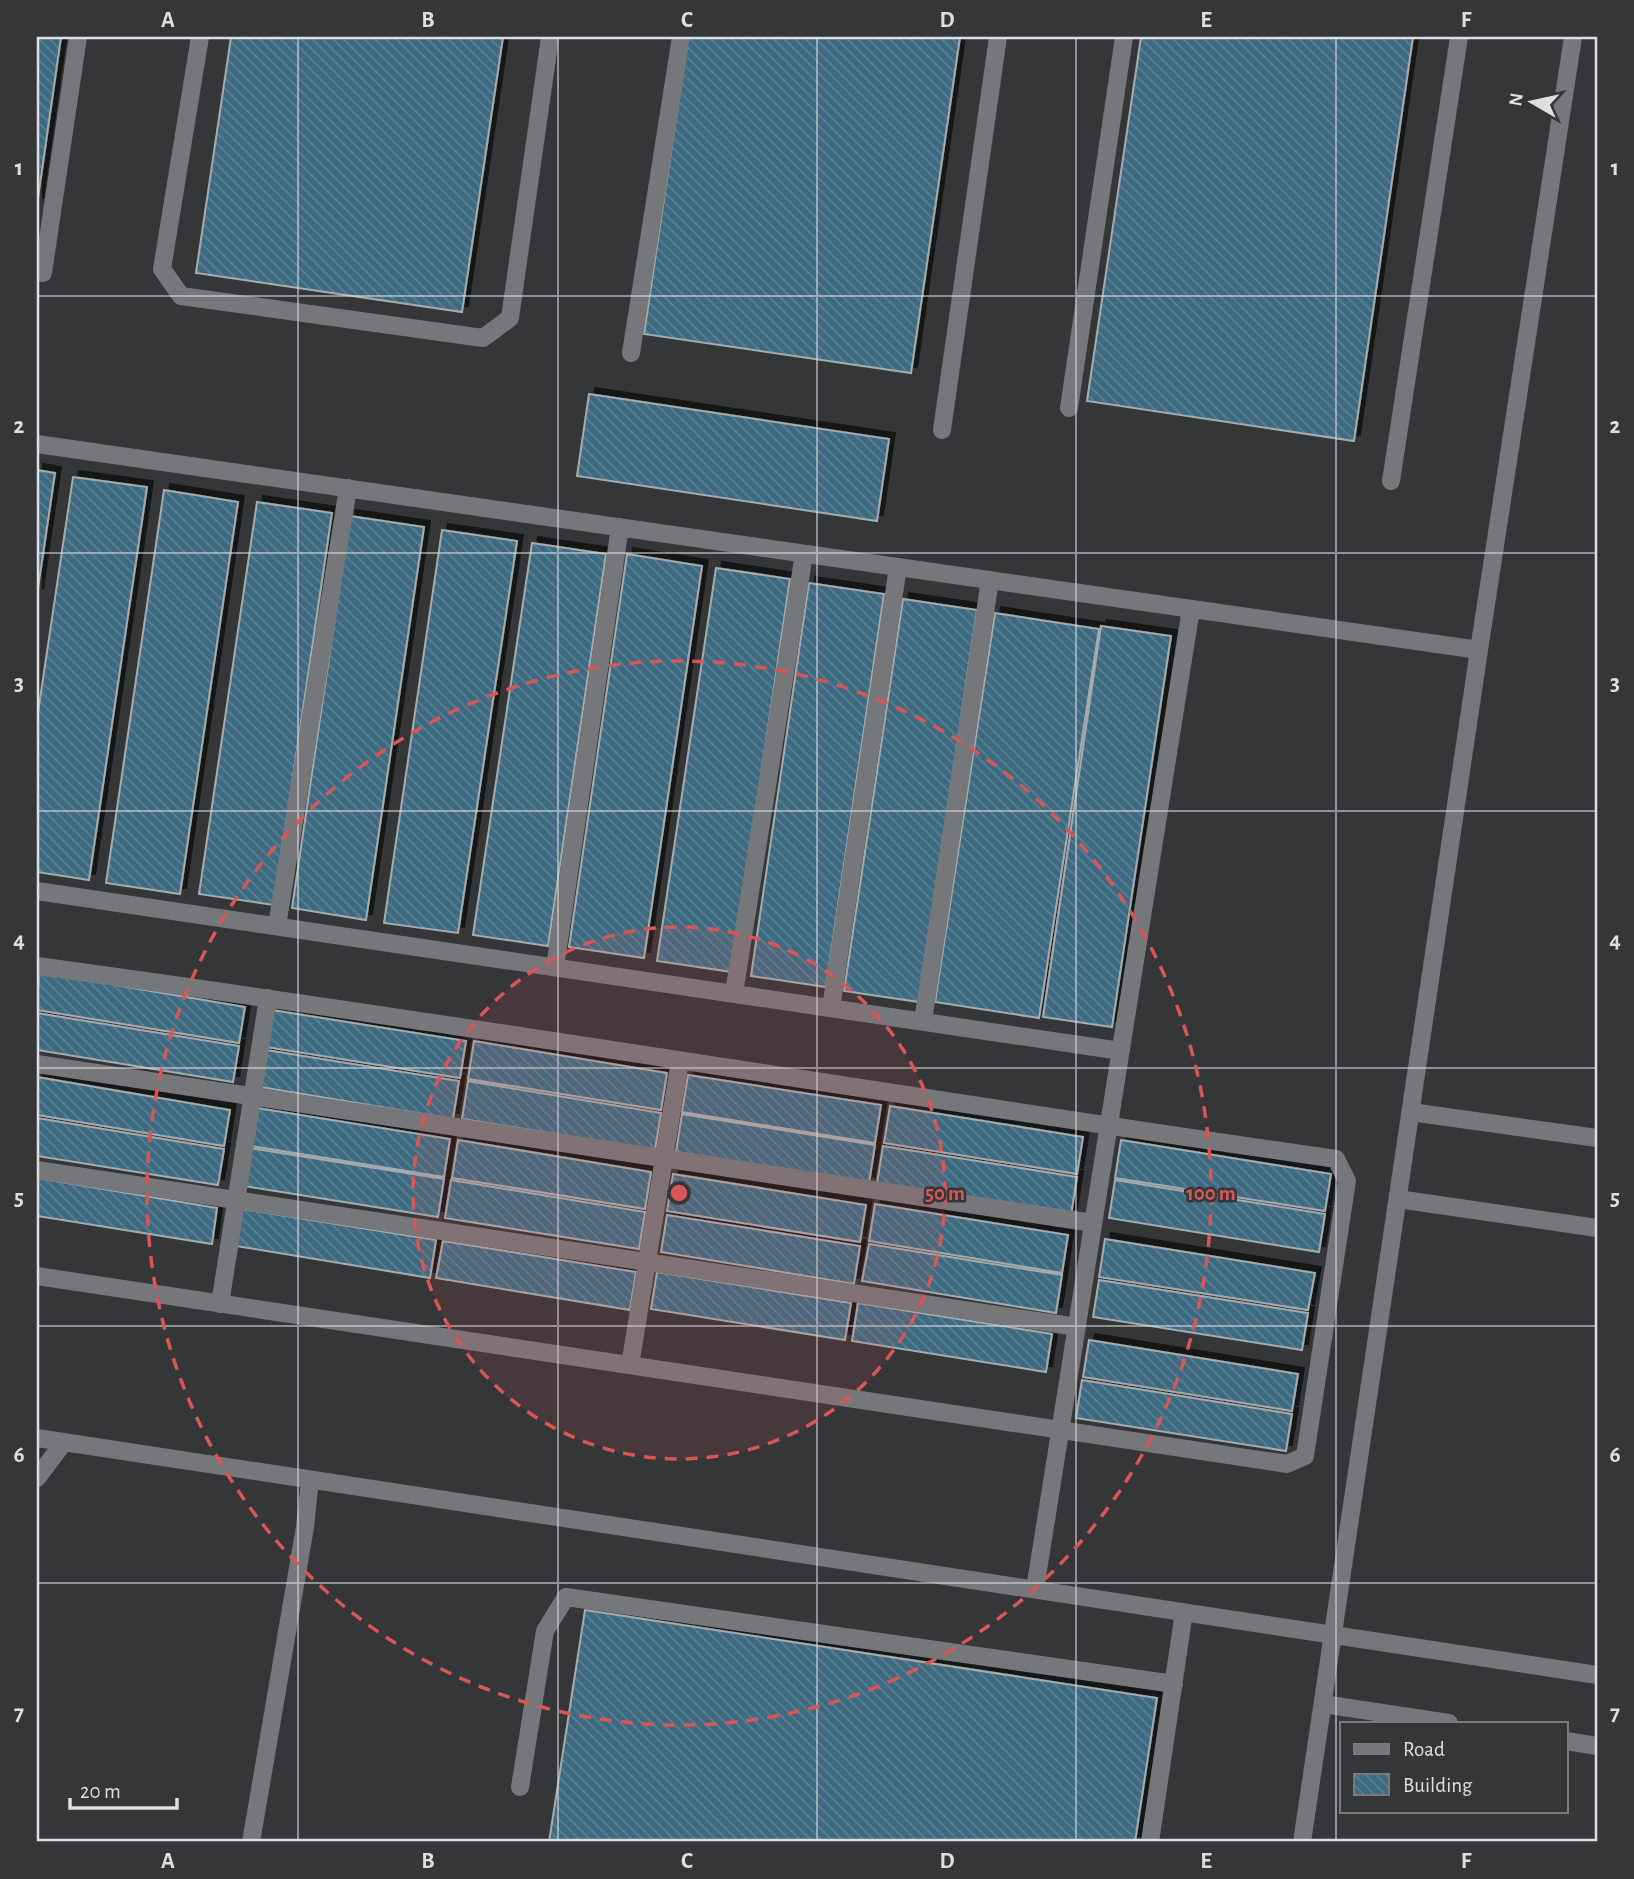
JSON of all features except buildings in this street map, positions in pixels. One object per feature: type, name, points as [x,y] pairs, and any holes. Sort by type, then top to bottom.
[{"type":"street","points":[[43,273],[78,37]]},
{"type":"street","points":[[200,37],[162,269],[181,296],[483,338],[510,318],[550,37]]},
{"type":"street","points":[[631,354],[681,37]]},
{"type":"street","points":[[942,430],[998,37]]},
{"type":"street","points":[[1069,408],[1124,37]]},
{"type":"street","points":[[1391,481],[1459,37]]},
{"type":"street","points":[[1302,1842],[1573,37]]},
{"type":"street","points":[[37,444],[1479,650]]},
{"type":"street","points":[[277,926],[348,488]]},
{"type":"street","points":[[555,967],[620,527]]},
{"type":"street","points":[[734,993],[804,554]]},
{"type":"street","points":[[831,1008],[898,567]]},
{"type":"street","points":[[923,1021],[990,580]]},
{"type":"street","points":[[1035,1589],[1191,609]]},
{"type":"street","points":[[37,891],[1121,1051]]},
{"type":"street","points":[[37,966],[268,998],[1336,1159],[1347,1181],[1306,1456],[1287,1464],[37,1276]]},
{"type":"street","points":[[220,1304],[268,998]]},
{"type":"street","points":[[630,1365],[680,1061]]},
{"type":"street","points":[[37,1064],[1093,1223]]},
{"type":"street","points":[[1411,1112],[1597,1138]]},
{"type":"street","points":[[37,1170],[1077,1327]]},
{"type":"street","points":[[1398,1199],[1597,1228]]},
{"type":"street","points":[[37,1437],[1597,1675]]},
{"type":"street","points":[[37,1478],[64,1442]]},
{"type":"street","points":[[251,1842],[310,1480]]},
{"type":"street","points":[[520,1787],[545,1631],[566,1597],[1174,1684]]},
{"type":"street","points":[[1150,1842],[1184,1612]]},
{"type":"street","points":[[1323,1704],[1442,1722]]},
{"type":"street","points":[[1568,1741],[1597,1746]]}]
